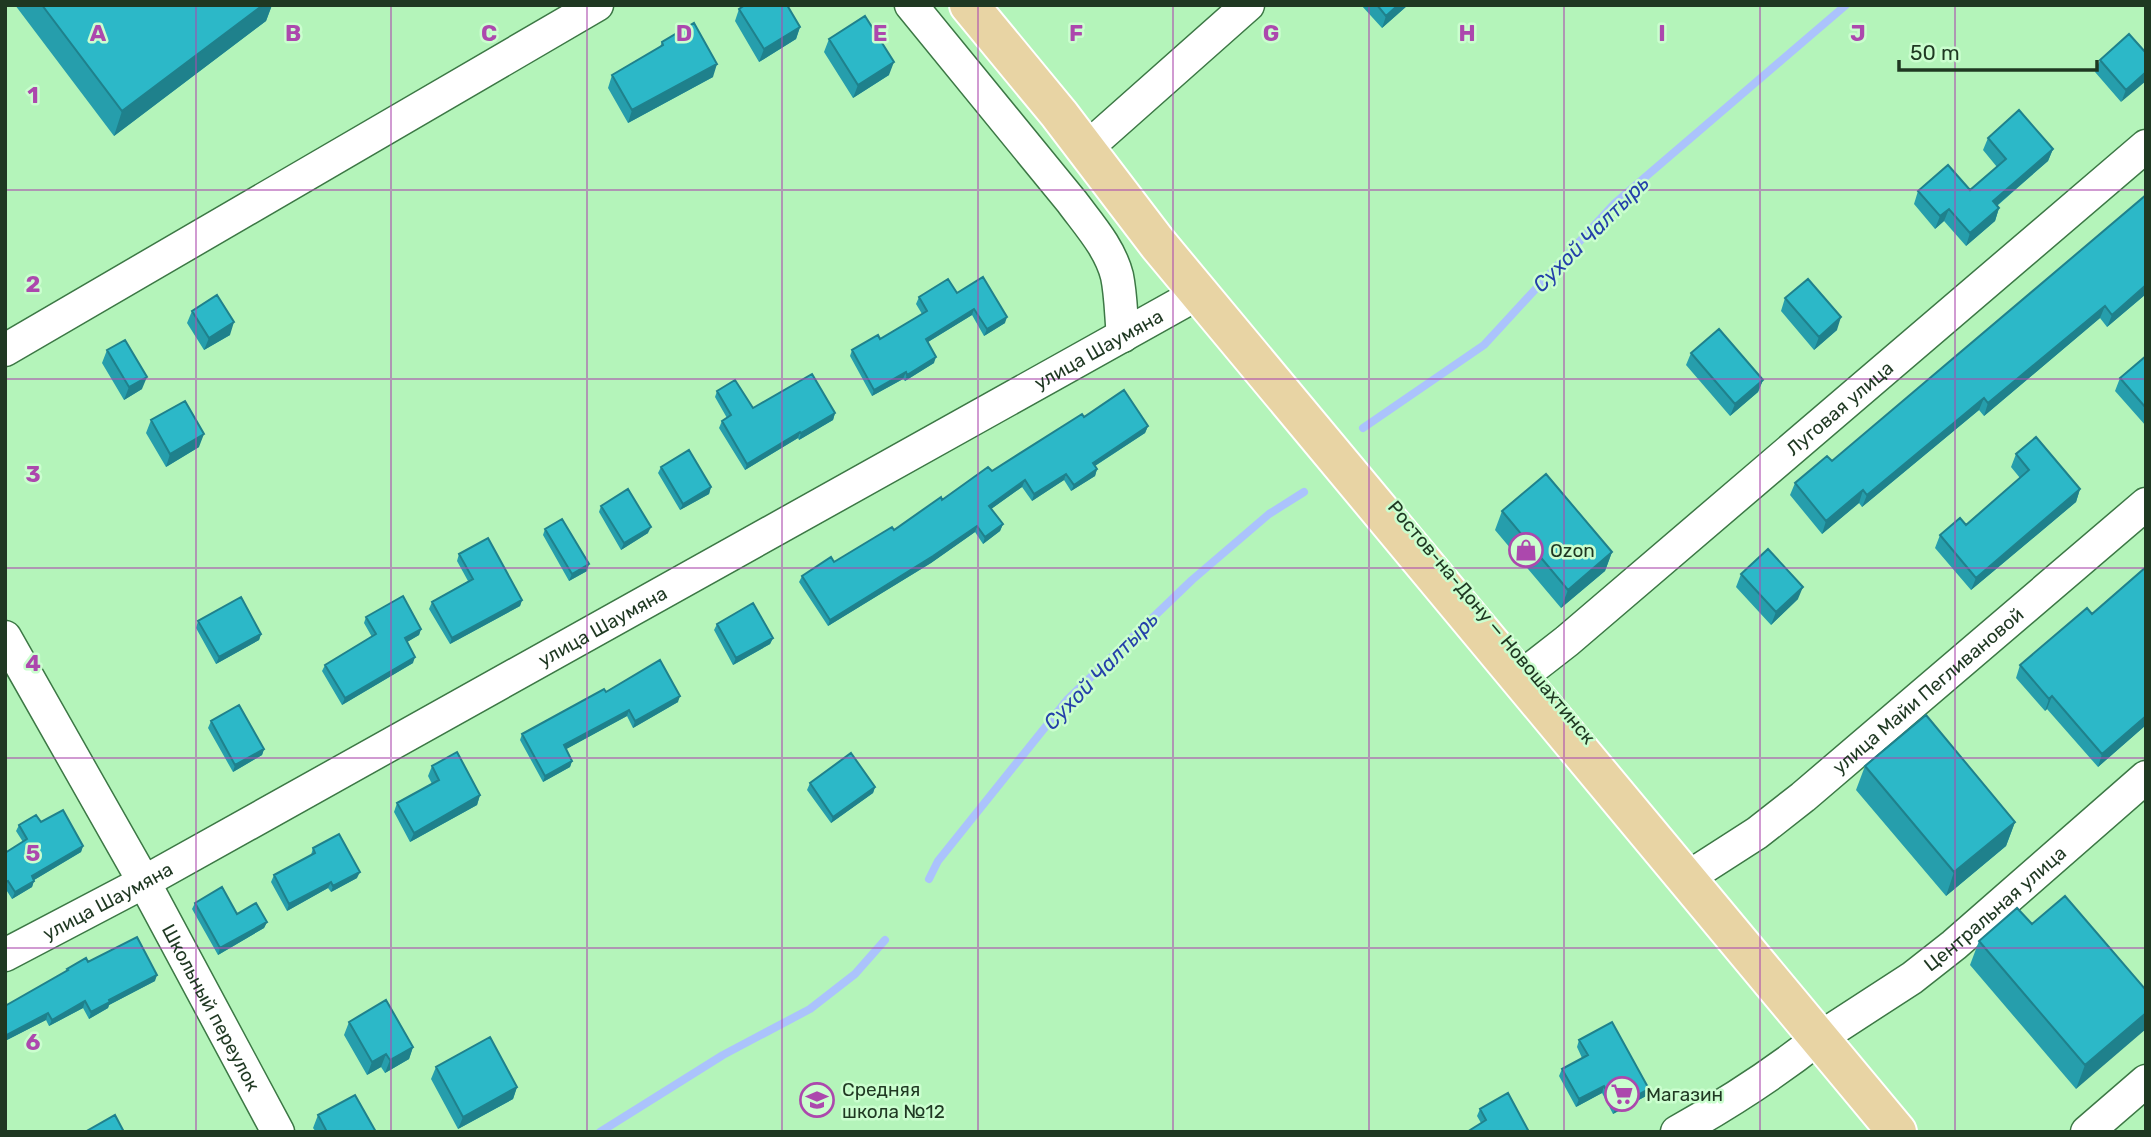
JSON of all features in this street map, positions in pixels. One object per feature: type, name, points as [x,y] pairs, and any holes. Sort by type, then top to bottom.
[{"type":"main road","name":"Ростов-на-Дону — Новошахтинск","points":[[969,5],[1059,114],[1158,244],[1827,1033],[1923,1132]]},
{"type":"main road","name":"Ростов-на-Дону — Новошахтинск","points":[[1059,114],[1169,235],[1701,869],[1827,1033],[1897,1132]]},
{"type":"street","points":[[5,350],[597,5]]},
{"type":"street","points":[[911,5],[1096,235],[1117,276],[1123,336]]},
{"type":"street","points":[[1089,146],[1248,5]]},
{"type":"street","name":"Луговая улица","points":[[1531,669],[2146,146]]},
{"type":"street","name":"улица Шаумяна","points":[[5,955],[144,882],[1199,292]]},
{"type":"street","name":"улица Майи Пегливановой","points":[[1701,869],[1757,833],[1803,797],[2146,504]]},
{"type":"street","name":"Школьный переулок","points":[[5,637],[144,882],[278,1132]]},
{"type":"street","name":"Центральная улица","points":[[1677,1132],[1729,1103],[1827,1033],[1912,978],[1954,945],[2146,777]]},
{"type":"street","points":[[2087,1132],[2146,1081]]},
{"type":"building","points":[[42,5],[263,5],[122,111]]},
{"type":"building","points":[[745,5],[787,5],[800,27],[764,49],[739,9]]},
{"type":"building","points":[[1377,5],[1398,5],[1386,16]]},
{"type":"building","points":[[865,16],[894,62],[858,85],[829,39]]},
{"type":"building","points":[[694,23],[717,64],[632,110],[612,75]]},
{"type":"building","points":[[2129,34],[2146,53],[2146,72],[2126,90],[2100,60]]},
{"type":"building","points":[[2019,110],[2053,149],[1993,201],[1999,208],[1970,233],[1949,209],[1940,216],[1918,191],[1948,165],[1970,190],[2006,159],[1988,138]]},
{"type":"building","points":[[2146,195],[2146,285],[2112,315],[2105,306],[1988,403],[1984,398],[1867,495],[1863,490],[1826,521],[1795,483],[1827,456],[1832,461]]},
{"type":"building","points":[[983,277],[1007,317],[987,329],[974,309],[926,339],[936,357],[907,375],[906,372],[874,390],[852,350],[878,335],[880,339],[927,311],[919,297],[948,279],[957,293]]},
{"type":"building","points":[[1808,279],[1841,317],[1819,337],[1785,298]]},
{"type":"building","points":[[217,295],[234,322],[209,338],[192,311]]},
{"type":"building","points":[[1719,329],[1763,380],[1735,404],[1691,353]]},
{"type":"building","points":[[125,340],[147,377],[129,387],[107,350]]},
{"type":"building","points":[[2146,356],[2146,408],[2120,378]]},
{"type":"building","points":[[812,374],[835,413],[747,464],[722,421],[731,415],[717,391],[735,380],[753,408]]},
{"type":"building","points":[[1124,390],[1148,426],[1093,463],[1097,469],[1074,485],[1066,474],[1034,494],[1025,480],[989,506],[1003,524],[985,537],[977,526],[830,620],[802,576],[831,557],[834,562],[892,527],[894,530],[988,467],[992,471]]},
{"type":"building","points":[[185,401],[204,434],[170,454],[151,420]]},
{"type":"building","points":[[2036,437],[2080,489],[1976,578],[1940,535],[1960,518],[1966,525],[2029,470],[2016,454]]},
{"type":"building","points":[[689,450],[711,487],[683,504],[661,467]]},
{"type":"building","points":[[1546,474],[1612,552],[1568,590],[1502,511]]},
{"type":"building","points":[[628,489],[651,527],[624,543],[601,506]]},
{"type":"building","points":[[562,519],[589,564],[572,574],[545,529]]},
{"type":"building","points":[[488,538],[522,600],[452,638],[432,602],[473,579],[459,554]]},
{"type":"building","points":[[1768,549],[1803,587],[1776,612],[1741,574]]},
{"type":"building","points":[[2146,567],[2146,716],[2102,754],[2052,696],[2049,699],[2020,665],[2087,608],[2092,614]]},
{"type":"building","points":[[403,596],[421,629],[405,638],[415,657],[345,698],[325,665],[376,634],[366,617]]},
{"type":"building","points":[[241,597],[261,634],[219,657],[198,621]]},
{"type":"building","points":[[753,603],[773,638],[736,658],[717,624]]},
{"type":"building","points":[[660,660],[680,696],[635,721],[629,710],[564,745],[572,761],[545,776],[522,734],[604,689],[606,692]]},
{"type":"building","points":[[239,705],[264,749],[235,765],[211,721]]},
{"type":"building","points":[[1926,715],[2015,822],[1954,872],[1865,766]]},
{"type":"building","points":[[457,752],[480,795],[414,833],[397,803],[439,780],[432,766]]},
{"type":"building","points":[[851,753],[875,787],[833,817],[810,783]]},
{"type":"building","points":[[63,810],[83,846],[32,876],[34,881],[15,892],[8,881],[5,882],[5,853],[27,839],[19,825],[36,815],[41,822]]},
{"type":"building","points":[[339,834],[360,872],[333,886],[331,882],[289,904],[274,875],[315,853],[313,848]]},
{"type":"building","points":[[222,887],[237,914],[256,903],[267,922],[220,948],[195,903]]},
{"type":"building","points":[[2065,896],[2146,990],[2146,1013],[2085,1065],[1979,941],[2017,908],[2032,924]]},
{"type":"building","points":[[137,937],[157,975],[91,1012],[85,1001],[52,1020],[48,1013],[5,1036],[5,1006],[86,958],[88,962]]},
{"type":"building","points":[[386,1000],[413,1047],[390,1060],[386,1054],[372,1062],[349,1022]]},
{"type":"building","points":[[1612,1022],[1649,1089],[1616,1107],[1604,1086],[1579,1099],[1562,1069],[1588,1055],[1579,1040]]},
{"type":"building","points":[[490,1037],[517,1087],[463,1117],[436,1067]]},
{"type":"building","points":[[1508,1093],[1529,1132],[1467,1132],[1486,1120],[1480,1109]]},
{"type":"building","points":[[355,1095],[376,1132],[327,1132],[318,1115]]},
{"type":"building","points":[[115,1115],[124,1132],[85,1132]]},
{"type":"waterway","name":"Сухой Чалтырь","points":[[1363,428],[1484,345],[1615,203],[1846,5]]},
{"type":"waterway","name":"Сухой Чалтырь","points":[[929,879],[938,861],[1067,700],[1192,580],[1269,514],[1304,492]]},
{"type":"waterway","name":"Сухой Чалтырь","points":[[600,1132],[723,1055],[810,1009],[855,974],[885,940]]},
{"type":"place","name":"Ozon","points":[[1526,550]]},
{"type":"place","name":"Магазин","points":[[1622,1094]]},
{"type":"place","name":"Средняя школа №12","points":[[817,1100]]}]
